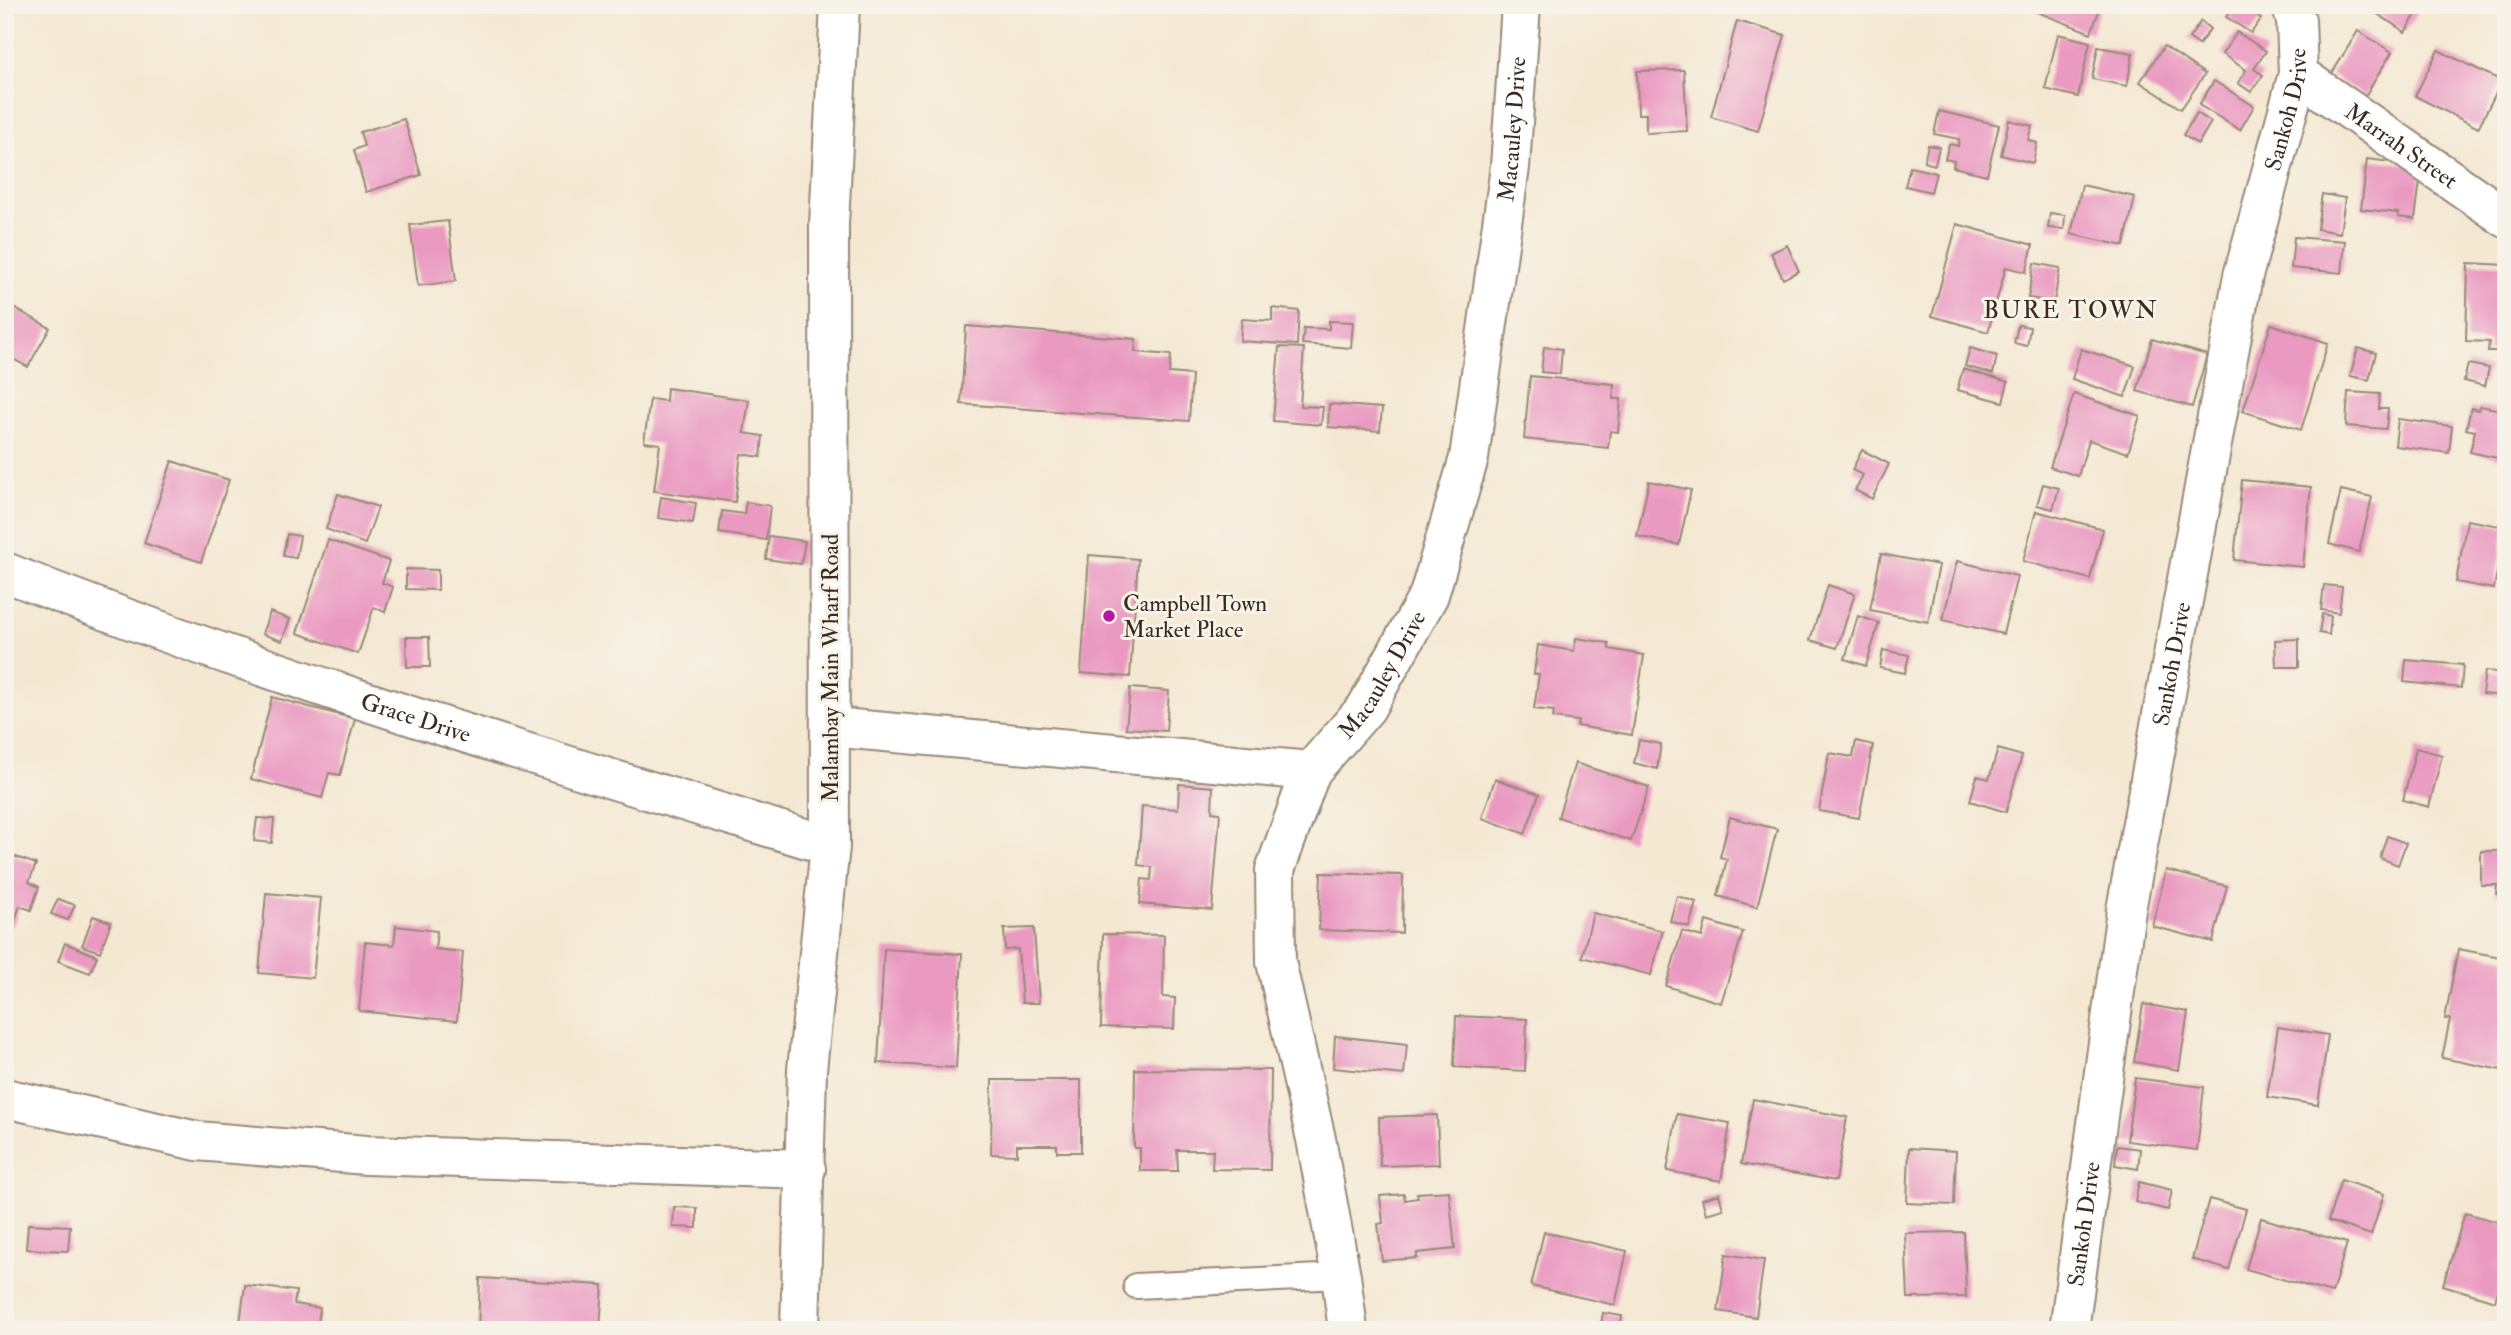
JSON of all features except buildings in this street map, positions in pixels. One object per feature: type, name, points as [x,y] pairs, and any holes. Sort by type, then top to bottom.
[{"type":"street","name":"Malambay Main Wharf Road","points":[[800,1330],[807,1070],[830,846],[829,225],[841,5]]},
{"type":"street","name":"Macauley Drive","points":[[1348,1330],[1316,1139],[1276,962],[1275,870],[1311,771],[1366,708],[1429,594],[1469,458],[1510,167],[1521,5]]},
{"type":"street","name":"Sankoh Drive","points":[[2068,1330],[2129,897],[2243,276],[2298,74],[2296,20],[2291,5]]},
{"type":"street","name":"Marrah Street","points":[[2298,74],[2506,218]]},
{"type":"street","name":"Grace Drive","points":[[5,572],[230,656],[502,746],[830,846]]},
{"type":"street","points":[[830,727],[1311,771]]},
{"type":"street","points":[[5,1098],[197,1141],[366,1155],[806,1169]]},
{"type":"lane","points":[[1136,1286],[1341,1276]]},
{"type":"place","name":"Campbell Town Market Place","points":[[1109,616]]},
{"type":"district","name":"BURE TOWN","points":[[2071,310]]}]
